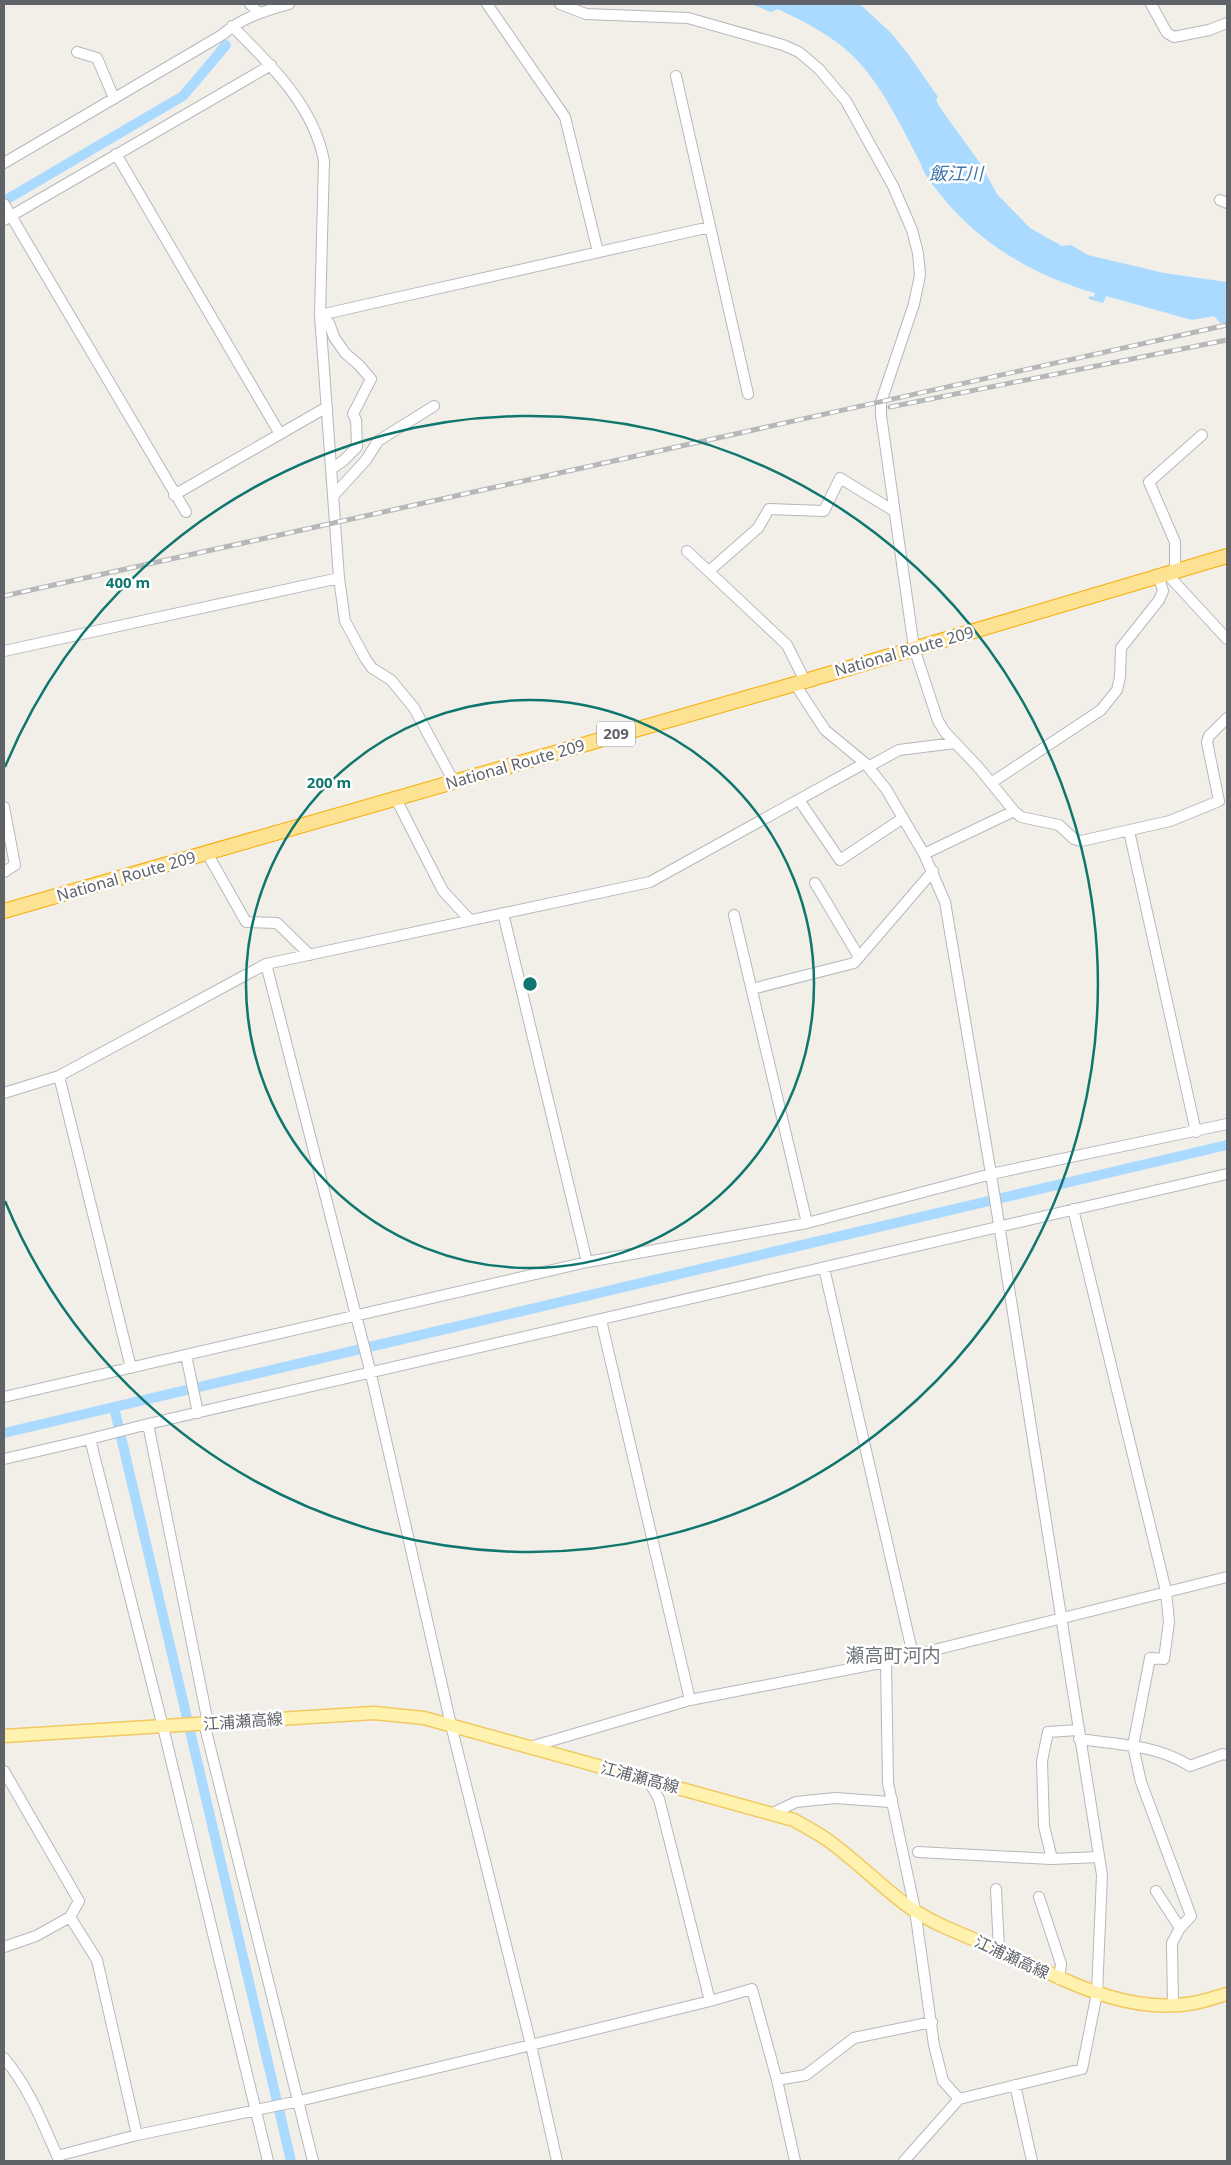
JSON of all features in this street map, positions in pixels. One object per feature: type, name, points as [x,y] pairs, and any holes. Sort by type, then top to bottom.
[{"type":"highway","name":"National Route 209","points":[[4,911],[800,682],[1227,556]]},
{"type":"main road","name":"江浦瀬高線","points":[[4,1736],[374,1713],[409,1715],[647,1778],[794,1820],[829,1841],[915,1910],[935,1923],[999,1950],[1059,1979],[1097,1993],[1130,2002],[1152,2005],[1194,2003],[1227,1994]]},
{"type":"street","points":[[250,4],[259,13]]},
{"type":"street","points":[[4,163],[222,35],[232,26],[259,13],[288,4]]},
{"type":"street","points":[[487,4],[565,117],[598,252]]},
{"type":"street","points":[[560,4],[586,14],[688,18],[783,45],[798,52],[819,69],[846,101],[893,186],[912,230],[918,253],[920,275],[914,304],[881,402],[881,415],[914,648],[938,721],[944,732],[1014,811],[1021,817],[1059,824],[1074,838],[1081,841],[1170,821],[1220,801],[1207,742],[1209,736],[1227,718]]},
{"type":"street","points":[[1151,4],[1167,33],[1174,37],[1209,30],[1227,23]]},
{"type":"street","points":[[232,26],[271,66],[303,108],[315,129],[324,161],[320,314],[339,578],[345,620],[372,668],[391,680],[414,708],[454,782]]},
{"type":"street","points":[[77,52],[97,58],[114,98]]},
{"type":"street","points":[[7,218],[271,66]]},
{"type":"street","points":[[676,76],[748,394]]},
{"type":"street","points":[[116,154],[280,434]]},
{"type":"street","points":[[4,204],[7,218],[186,512]]},
{"type":"street","points":[[320,314],[710,226]]},
{"type":"street","points":[[320,314],[328,323],[345,354],[359,365],[371,380],[353,414],[356,420],[357,447],[343,461],[331,469]]},
{"type":"street","points":[[174,495],[327,406]]},
{"type":"street","points":[[333,496],[366,460],[378,441],[434,406]]},
{"type":"street","points":[[991,783],[1102,710],[1117,690],[1120,677],[1121,648],[1159,600],[1175,542],[1149,482],[1202,435]]},
{"type":"street","points":[[709,571],[758,528],[769,509],[824,511],[840,478],[894,511]]},
{"type":"street","points":[[687,551],[787,645],[810,710],[825,730],[867,765],[886,789],[933,870],[945,902],[991,1174],[1078,1735],[1102,1875],[1097,1993],[1082,2069],[959,2100],[904,2161]]},
{"type":"street","points":[[1167,575],[1227,639]]},
{"type":"street","points":[[4,651],[339,578]]},
{"type":"street","points":[[4,1094],[59,1076],[266,964],[650,882],[799,800],[899,750],[955,743]]},
{"type":"street","points":[[396,798],[443,891],[470,920]]},
{"type":"street","points":[[799,800],[840,860],[903,818]]},
{"type":"street","points":[[4,807],[15,866],[4,872]]},
{"type":"street","points":[[924,854],[1014,811]]},
{"type":"street","points":[[1128,831],[1196,1132]]},
{"type":"street","points":[[207,853],[246,922],[277,923],[310,955]]},
{"type":"street","points":[[752,989],[854,963],[933,870]]},
{"type":"street","points":[[814,882],[859,957]]},
{"type":"street","points":[[503,913],[587,1262]]},
{"type":"street","points":[[734,915],[807,1224]]},
{"type":"street","points":[[266,964],[371,1371],[451,1725],[531,2045],[557,2161]]},
{"type":"street","points":[[59,1076],[131,1368]]},
{"type":"street","points":[[4,1397],[131,1368],[187,1358],[587,1262],[807,1224],[991,1174],[1227,1124]]},
{"type":"street","points":[[4,1459],[90,1440],[198,1411],[824,1268],[998,1224],[1227,1174]]},
{"type":"street","points":[[1073,1209],[1166,1591],[1169,1622],[1164,1659],[1150,1658],[1133,1746],[1141,1782],[1191,1916],[1180,1928],[1172,1942],[1174,2005]]},
{"type":"street","points":[[824,1268],[913,1655]]},
{"type":"street","points":[[601,1320],[690,1700]]},
{"type":"street","points":[[187,1358],[198,1411]]},
{"type":"street","points":[[148,1424],[206,1723],[296,2101],[313,2161]]},
{"type":"street","points":[[90,1440],[166,1726],[258,2109],[268,2161]]},
{"type":"street","points":[[530,1747],[690,1700],[886,1662],[1227,1577]]},
{"type":"street","points":[[886,1662],[888,1783],[915,1910],[934,2045],[943,2081],[959,2100]]},
{"type":"street","points":[[1052,1859],[1044,1826],[1042,1761],[1048,1732],[1078,1735],[1133,1746],[1174,1756],[1190,1766],[1223,1754],[1227,1755]]},
{"type":"street","points":[[4,1771],[79,1901],[70,1917],[36,1936],[4,1947]]},
{"type":"street","points":[[647,1778],[659,1800],[710,2001]]},
{"type":"street","points":[[771,1814],[796,1802],[835,1798],[890,1802],[892,1799]]},
{"type":"street","points":[[918,1852],[1052,1859],[1099,1857]]},
{"type":"street","points":[[996,1889],[999,1950]]},
{"type":"street","points":[[1156,1891],[1180,1928]]},
{"type":"street","points":[[1039,1897],[1061,1964],[1059,1979]]},
{"type":"street","points":[[70,1917],[97,1960],[138,2135]]},
{"type":"street","points":[[4,2058],[25,2085],[37,2106],[58,2159],[138,2135],[296,2101],[531,2045],[752,1989],[777,2080],[795,2161]]},
{"type":"street","points":[[777,2080],[806,2075],[854,2038],[932,2022]]},
{"type":"street","points":[[1015,2085],[1032,2161]]},
{"type":"water","name":"飯江川","points":[[751,4],[860,4],[891,33],[909,55],[938,97],[936,100],[941,109],[980,163],[997,194],[1030,228],[1062,246],[1071,245],[1088,255],[1164,273],[1227,282],[1227,323],[1220,323],[1214,316],[1192,320],[1106,296],[1103,303],[1089,299],[1089,296],[1094,297],[1095,293],[1073,286],[1030,267],[990,243],[955,212],[934,187],[882,93],[853,56],[817,29],[778,9],[771,12]]},
{"type":"waterway","points":[[4,201],[183,96],[226,45]]},
{"type":"waterway","points":[[4,1433],[1227,1145]]},
{"type":"waterway","points":[[114,1407],[291,2161]]},
{"type":"railway","points":[[4,596],[1227,325]]},
{"type":"railway","points":[[890,407],[1227,340]]},
{"type":"district","name":"瀬高町河内","points":[[893,1655]]}]
